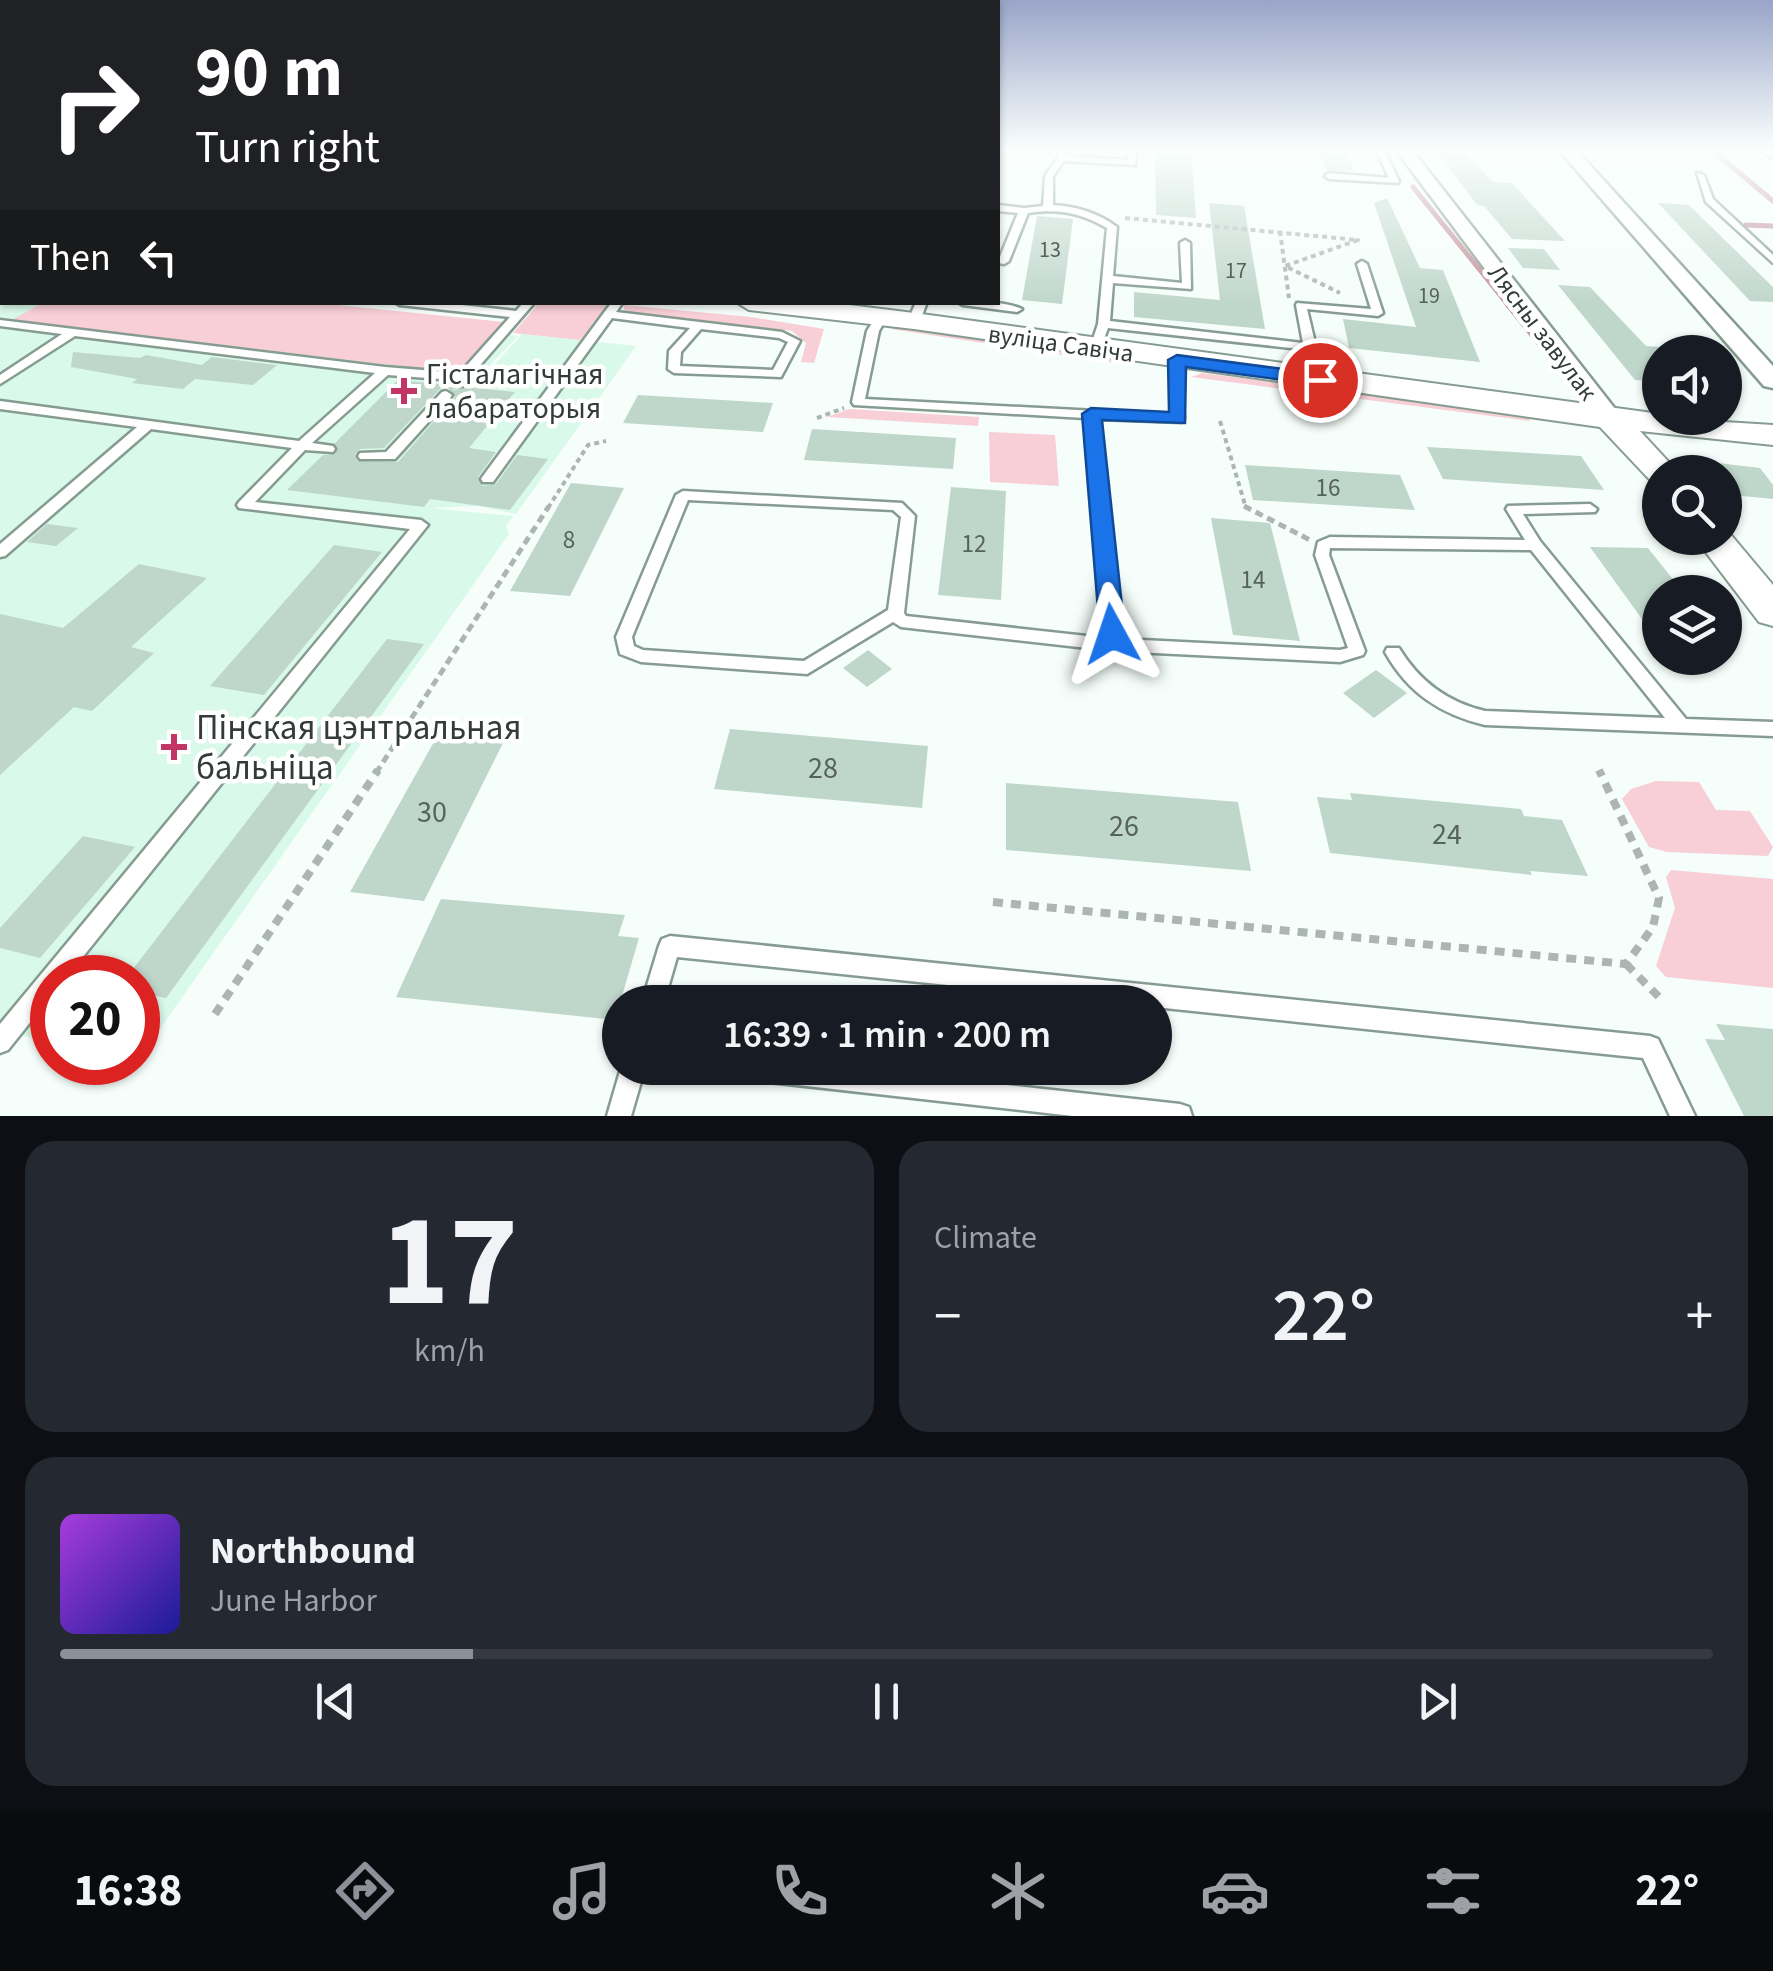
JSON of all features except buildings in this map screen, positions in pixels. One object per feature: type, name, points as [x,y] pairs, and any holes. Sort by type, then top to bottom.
[{"type":"street","name":"Лясны завулак","points":[[1444,202],[1610,418]]},
{"type":"street","points":[[1613,202],[1773,381]]},
{"type":"street","name":"вуліца Савіча","points":[[776,305],[882,317],[918,312],[1100,336],[1177,360],[1773,436]]},
{"type":"street","points":[[1610,418],[1645,455]]},
{"type":"street","points":[[1728,555],[1773,612]]},
{"type":"lane","points":[[1711,202],[1773,260]]},
{"type":"lane","points":[[1000,208],[1024,211],[1048,206],[1094,215],[1112,228],[1100,336],[1310,346],[1301,305],[1378,313],[1362,264]]},
{"type":"lane","points":[[1000,260],[1004,261],[1024,211]]},
{"type":"lane","points":[[1108,279],[1188,287],[1185,243]]},
{"type":"lane","points":[[427,305],[519,315]]},
{"type":"lane","points":[[364,456],[390,456],[527,305]]},
{"type":"lane","points":[[488,478],[616,305]]},
{"type":"lane","points":[[986,305],[1017,309]]},
{"type":"lane","points":[[610,315],[698,324],[782,335],[794,341],[777,374],[674,369],[675,351],[698,324]]},
{"type":"lane","points":[[882,317],[873,331],[858,402],[1178,419],[1177,360]]},
{"type":"lane","points":[[0,323],[385,371],[455,386]]},
{"type":"lane","points":[[0,380],[72,333]]},
{"type":"lane","points":[[0,1042],[421,526],[244,505],[302,444],[385,371]]},
{"type":"lane","points":[[0,405],[328,449]]},
{"type":"lane","points":[[1091,414],[1114,644]]},
{"type":"lane","points":[[0,552],[148,424]]},
{"type":"lane","points":[[896,613],[807,668],[640,656],[626,650],[624,637],[683,495],[896,506],[908,516],[896,613],[901,622],[1114,644],[1340,656],[1356,651],[1322,546],[1330,542],[1535,545]]},
{"type":"lane","points":[[1590,509],[1513,508],[1535,545],[1682,726]]},
{"type":"lane","points":[[1393,652],[1415,685],[1465,714],[1485,718],[1773,729]]},
{"type":"lane","points":[[657,985],[670,946],[1048,985]]},
{"type":"lane","points":[[1172,998],[1650,1047],[1683,1116]]},
{"type":"lane","points":[[619,1116],[628,1085]]},
{"type":"lane","points":[[904,1085],[1180,1116]]},
{"type":"path","points":[[1094,215],[1358,240],[1285,266]]},
{"type":"path","points":[[1280,231],[1295,345]]},
{"type":"path","points":[[1285,266],[1378,313]]},
{"type":"path","points":[[1220,422],[1245,508],[1322,546]]},
{"type":"path","points":[[215,1014],[448,666],[588,445],[606,441]]},
{"type":"path","points":[[1598,770],[1659,898],[1653,927],[1626,964]]},
{"type":"path","points":[[993,902],[1626,964],[1661,999]]},
{"type":"shaded area","name":"Пінская цэнтральная бальніца","points":[[0,305],[243,305],[518,336],[465,391],[413,456],[522,334],[636,346],[516,514],[478,506],[429,508],[513,516],[506,526],[509,534],[160,1029],[160,955],[30,955],[30,1037],[0,1033]]},
{"type":"shaded area","points":[[38,305],[337,305],[504,322],[465,366],[442,371],[12,320]]},
{"type":"shaded area","points":[[537,305],[610,305],[580,340],[513,333]]},
{"type":"shaded area","points":[[624,305],[751,317],[824,329],[814,363],[801,362],[806,343],[792,331],[630,312],[624,310]]},
{"type":"shaded area","points":[[904,326],[1130,359],[1130,365],[891,329]]},
{"type":"shaded area","points":[[1202,373],[1527,415],[1530,421],[1191,377]]},
{"type":"shaded area","points":[[849,409],[979,417],[978,426],[827,417]]},
{"type":"shaded area","points":[[989,432],[1055,435],[1059,486],[990,482]]},
{"type":"shaded area","points":[[1656,781],[1699,782],[1716,810],[1750,811],[1773,847],[1768,856],[1667,852],[1649,847],[1622,799],[1631,789]]},
{"type":"shaded area","points":[[1671,870],[1773,879],[1773,988],[1666,977],[1656,966],[1675,908],[1666,877]]},
{"type":"waterway","points":[[1425,202],[1509,306]]},
{"type":"waterway","points":[[1746,225],[1773,226]]},
{"type":"waterway","points":[[1507,303],[1548,354]]},
{"type":"place","name":"Гісталагічная лабараторыя","points":[[404,391]]},
{"type":"place","name":"Пінская цэнтральная бальніца","points":[[174,747]]},
{"type":"route","points":[[1112,634],[1091,414],[1178,419],[1177,360],[1320,380]]}]
